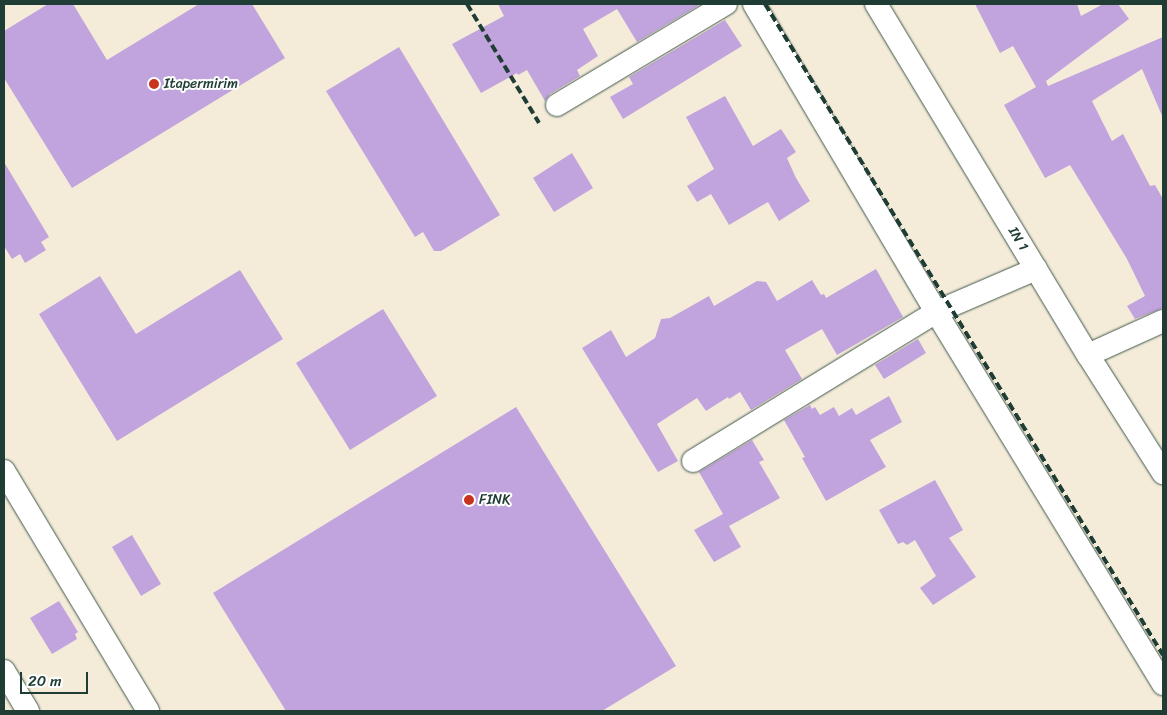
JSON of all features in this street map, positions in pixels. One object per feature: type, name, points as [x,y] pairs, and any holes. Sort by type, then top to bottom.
[{"type":"street","points":[[557,105],[726,4]]},
{"type":"street","points":[[754,4],[936,312],[1163,684]]},
{"type":"street","name":"IN 1","points":[[876,4],[1088,355],[1163,473]]},
{"type":"street","points":[[693,461],[936,312],[1036,269]]},
{"type":"street","points":[[1088,355],[1163,321]]},
{"type":"street","points":[[4,471],[148,711]]},
{"type":"street","points":[[4,671],[28,711]]},
{"type":"building","name":"Itapermirim","points":[[48,4],[73,4],[107,60],[199,4],[252,4],[285,58],[72,188],[4,78],[4,31]]},
{"type":"building","points":[[498,4],[701,4],[637,42],[617,9],[583,29],[598,56],[577,70],[580,76],[550,94],[545,101],[527,70],[518,75],[517,73],[481,93],[452,44],[504,16]]},
{"type":"building","points":[[975,4],[1077,4],[1081,16],[1103,4],[1118,4],[1129,19],[1046,81],[1048,86],[1163,37],[1163,118],[1142,69],[1092,101],[1112,141],[1123,134],[1150,186],[1155,185],[1163,199],[1163,308],[1135,319],[1127,306],[1145,296],[1127,259],[1070,165],[1045,178],[1004,105],[1036,87],[1013,46],[1000,53]]},
{"type":"building","points":[[725,20],[742,46],[623,119],[610,97],[633,84],[629,77]]},
{"type":"building","points":[[399,47],[500,215],[441,251],[434,251],[423,232],[415,237],[326,91]]},
{"type":"building","points":[[725,96],[753,146],[781,129],[796,152],[787,158],[810,201],[779,221],[768,202],[729,225],[711,194],[697,202],[687,186],[714,169],[686,117]]},
{"type":"building","points":[[572,153],[593,188],[554,212],[533,178]]},
{"type":"building","points":[[4,162],[49,237],[41,242],[46,250],[25,263],[20,254],[12,259],[4,246]]},
{"type":"building","points":[[876,269],[903,317],[837,355],[822,329],[785,350],[802,379],[751,410],[740,392],[706,411],[697,398],[657,424],[678,461],[658,472],[582,348],[611,330],[626,357],[655,338],[661,319],[670,318],[709,296],[714,306],[757,281],[766,282],[777,301],[812,280],[821,295],[824,294],[826,298]]},
{"type":"building","points":[[240,270],[283,339],[117,441],[39,314],[100,276],[136,334]]},
{"type":"building","points":[[383,309],[437,396],[350,450],[296,363]]},
{"type":"building","points":[[918,339],[926,353],[884,379],[875,365]]},
{"type":"building","points":[[889,396],[902,422],[870,440],[886,467],[826,501],[802,458],[805,457],[784,420],[810,405],[812,409],[815,407],[820,415],[834,407],[839,416],[852,408],[856,415]]},
{"type":"building","name":"FINK","points":[[516,407],[676,666],[602,711],[286,711],[213,593]]},
{"type":"building","points":[[752,440],[764,460],[759,462],[780,498],[729,526],[741,547],[714,562],[694,530],[723,514],[699,472]]},
{"type":"building","points":[[935,480],[963,530],[949,538],[976,577],[933,605],[920,588],[936,576],[915,540],[907,545],[903,542],[898,544],[879,510]]},
{"type":"building","points":[[132,535],[161,584],[141,596],[112,547]]},
{"type":"building","points":[[59,601],[78,632],[75,634],[77,639],[52,654],[30,618]]},
{"type":"railway","points":[[467,4],[539,123]]},
{"type":"railway","points":[[765,4],[1163,655]]},
{"type":"place","name":"Itapermirim","points":[[154,84]]},
{"type":"place","name":"FINK","points":[[469,500]]}]
